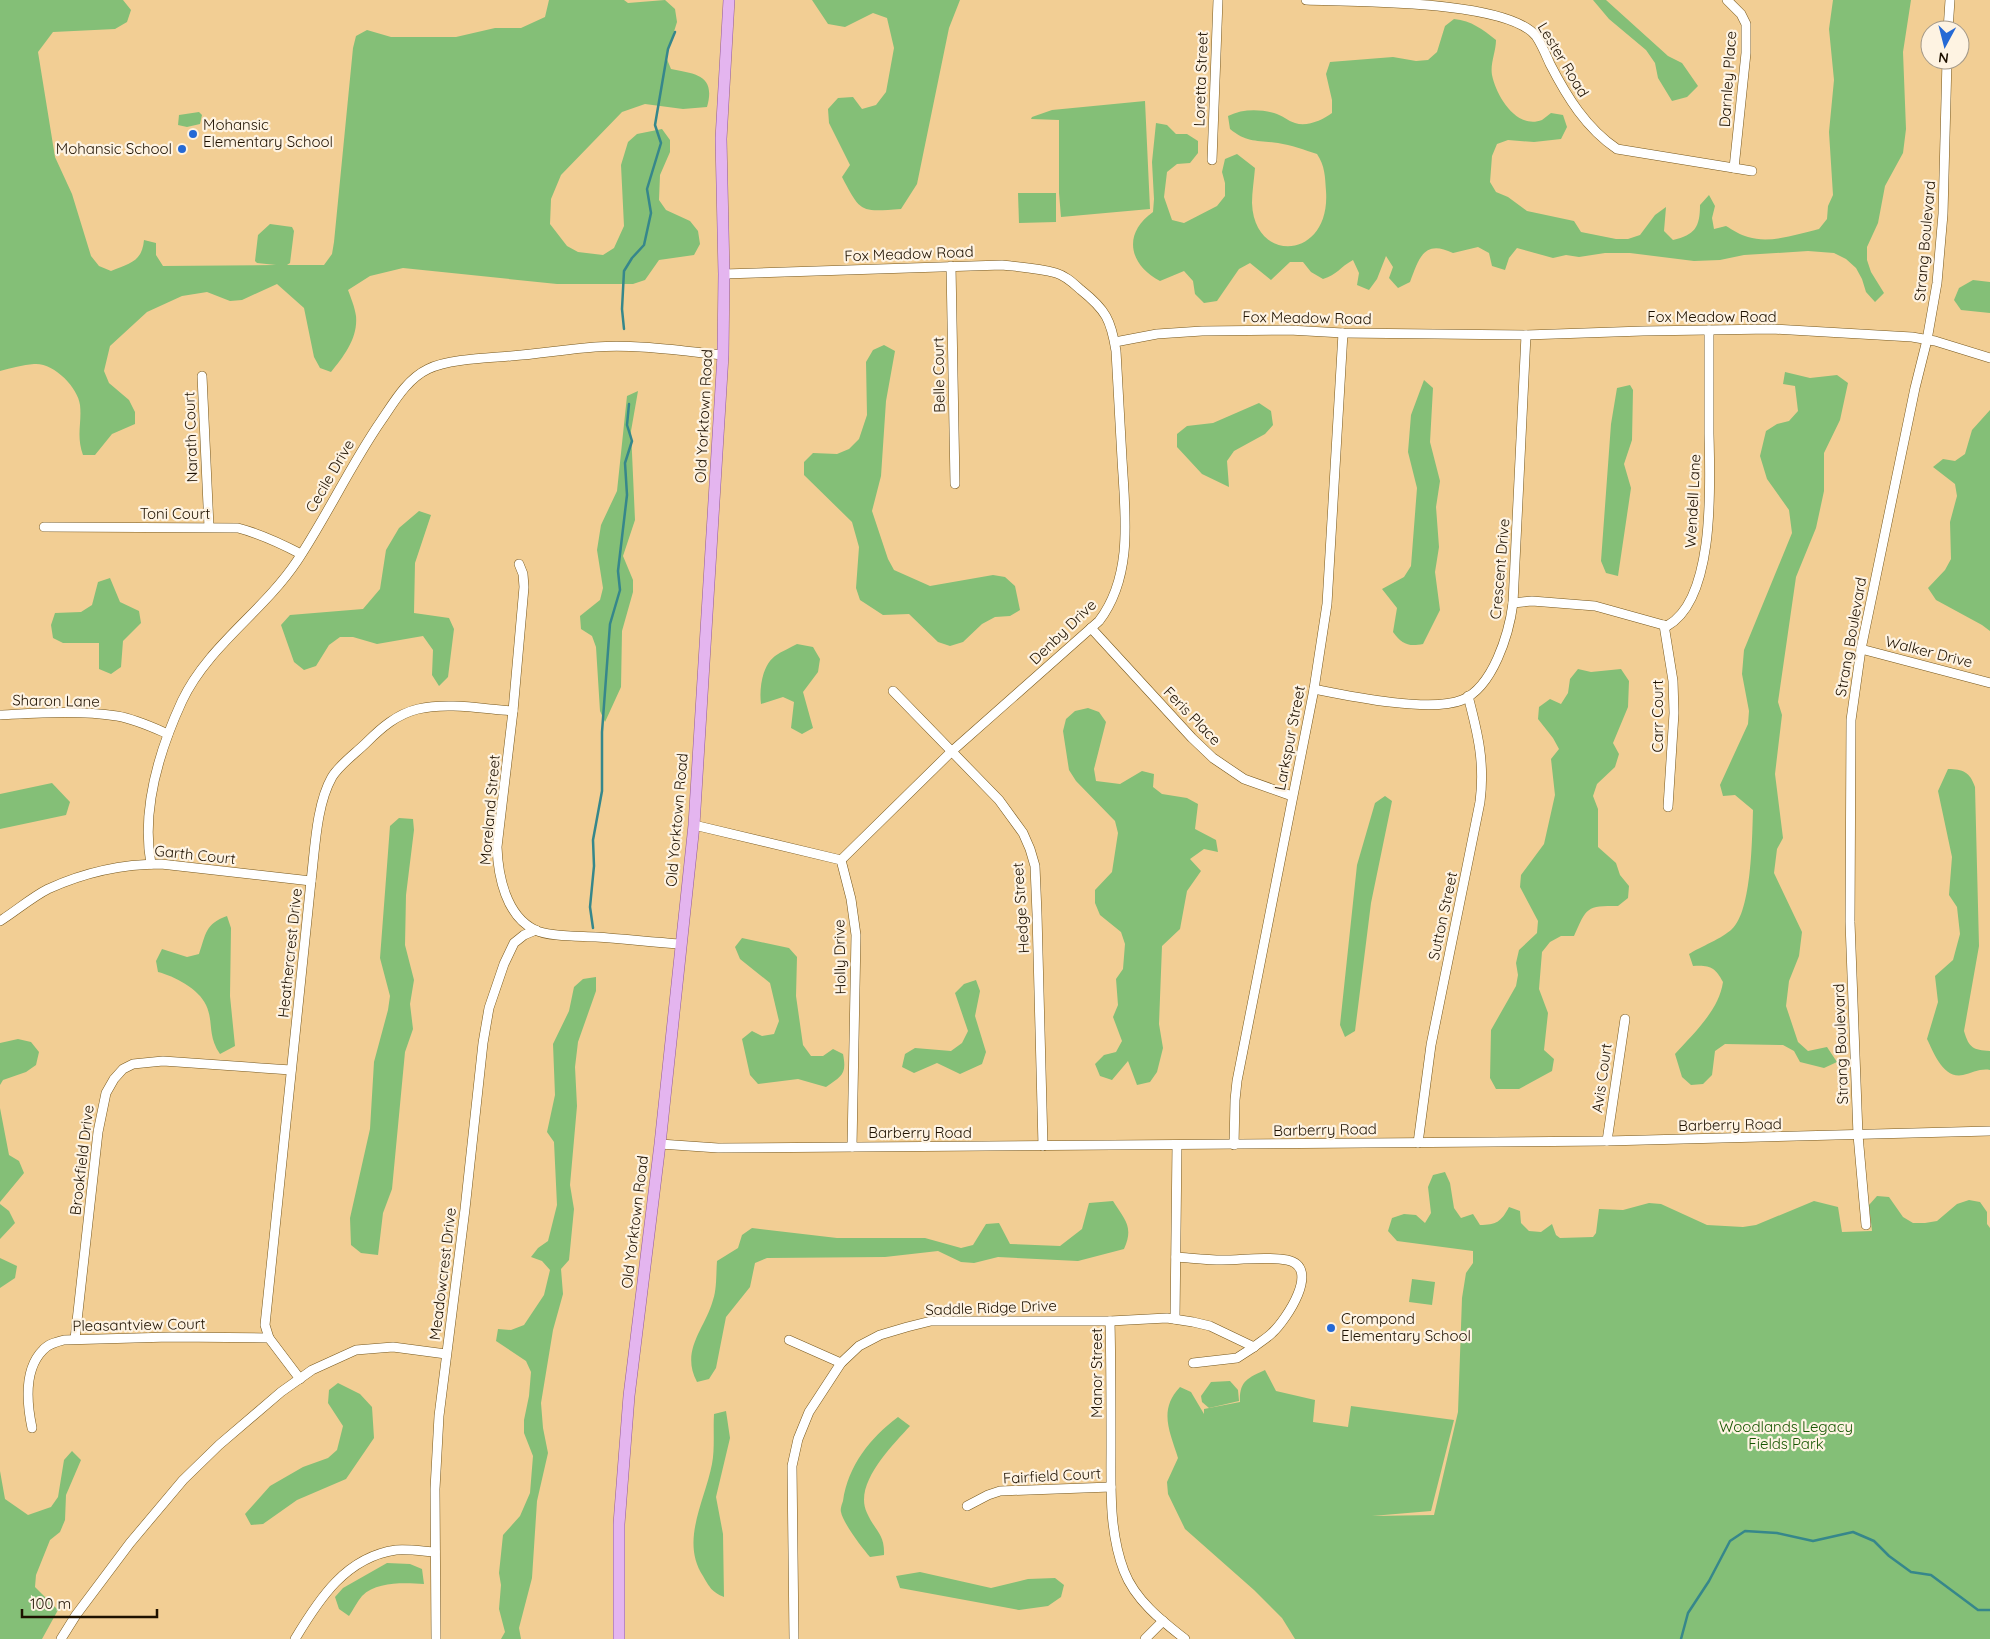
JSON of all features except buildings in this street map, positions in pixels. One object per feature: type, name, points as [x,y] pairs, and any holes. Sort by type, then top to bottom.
[{"type":"main road","name":"Old Yorktown Road","points":[[619,1639],[621,1490],[629,1396],[660,1144],[694,826],[723,356],[724,274],[721,139],[729,0]]},
{"type":"street","name":"Loretta Street","points":[[1212,160],[1218,0]]},
{"type":"street","name":"Lester Road","points":[[1306,0],[1454,4],[1496,12],[1520,20],[1538,38],[1574,106],[1589,126],[1603,140],[1617,149],[1635,153],[1752,171]]},
{"type":"street","name":"Darnley Place","points":[[1726,0],[1741,14],[1746,24],[1746,54],[1734,168]]},
{"type":"street","points":[[1949,20],[1950,0]]},
{"type":"street","name":"Strang Boulevard","points":[[1866,1225],[1858,1135],[1850,922],[1850,746],[1853,692],[1938,283],[1943,214],[1947,70]]},
{"type":"street","name":"Fox Meadow Road","points":[[724,274],[1002,264],[1057,273],[1068,279],[1100,306],[1114,334],[1115,342],[1157,334],[1202,331],[1289,330],[1343,333],[1526,335],[1772,329],[1859,333],[1927,340],[1990,358]]},
{"type":"street","name":"Belle Court","points":[[951,266],[955,484]]},
{"type":"street","name":"Wendell Lane","points":[[1664,625],[1673,622],[1686,605],[1696,586],[1706,545],[1710,499],[1709,330]]},
{"type":"street","name":"Larkspur Street","points":[[1234,1145],[1237,1081],[1314,690],[1328,604],[1343,333]]},
{"type":"street","name":"Crescent Drive","points":[[1314,690],[1368,700],[1429,705],[1449,704],[1468,696],[1488,678],[1512,616],[1519,508],[1526,335]]},
{"type":"street","name":"Denby Drive","points":[[841,860],[951,752],[1091,628],[1108,609],[1119,579],[1124,555],[1124,504],[1115,342]]},
{"type":"street","name":"Cecile Drive","points":[[151,864],[147,844],[150,803],[168,734],[193,680],[211,658],[270,596],[301,554],[360,451],[408,384],[428,369],[475,359],[596,347],[649,347],[723,356]]},
{"type":"street","name":"Narath Court","points":[[202,376],[209,527]]},
{"type":"street","name":"Toni Court","points":[[44,527],[238,528],[281,543],[301,554]]},
{"type":"street","name":"Moreland Street","points":[[519,564],[523,574],[524,586],[513,711],[497,847],[500,882],[511,906],[521,918],[536,930]]},
{"type":"street","points":[[1513,603],[1532,601],[1596,606],[1664,625]]},
{"type":"street","name":"Carr Court","points":[[1664,625],[1673,681],[1674,713],[1668,807]]},
{"type":"street","name":"Feris Place","points":[[1091,628],[1192,738],[1213,758],[1244,779],[1292,796]]},
{"type":"street","name":"Walker Drive","points":[[1861,649],[1990,683]]},
{"type":"street","name":"Hedge Street","points":[[893,691],[998,800],[1018,827],[1030,849],[1035,866],[1043,1146]]},
{"type":"street","name":"Sutton Street","points":[[1418,1143],[1431,1045],[1483,779],[1483,764],[1468,696]]},
{"type":"street","name":"Heathercrest Drive","points":[[269,1338],[265,1325],[291,1070],[311,881],[325,791],[333,776],[380,729],[402,715],[426,708],[513,711]]},
{"type":"street","name":"Sharon Lane","points":[[0,715],[74,712],[118,716],[168,734]]},
{"type":"street","points":[[694,826],[841,860]]},
{"type":"street","name":"Holly Drive","points":[[841,860],[851,899],[856,935],[852,1147]]},
{"type":"street","name":"Garth Court","points":[[0,921],[48,890],[76,878],[106,870],[151,864],[311,881]]},
{"type":"street","points":[[536,930],[562,935],[680,944]]},
{"type":"street","name":"Meadowcrest Drive","points":[[436,1639],[435,1489],[439,1416],[465,1209],[474,1114],[489,1008],[496,983],[514,943],[524,935],[536,930]]},
{"type":"street","name":"Avis Court","points":[[1607,1141],[1624,1019]]},
{"type":"street","name":"Brookfield Drive","points":[[75,1339],[98,1132],[106,1093],[114,1079],[123,1069],[134,1064],[163,1061],[291,1070]]},
{"type":"street","name":"Barberry Road","points":[[660,1144],[718,1148],[1234,1145],[1607,1141],[1990,1130]]},
{"type":"street","points":[[1175,1319],[1177,1145]]},
{"type":"street","points":[[1176,1257],[1220,1260],[1280,1260],[1294,1262],[1302,1273],[1299,1293],[1285,1318],[1273,1332],[1237,1358],[1193,1363]]},
{"type":"street","name":"Manor Street","points":[[1185,1639],[1163,1621],[1135,1590],[1124,1572],[1115,1538],[1111,1487],[1110,1320],[1175,1319],[1210,1326],[1254,1347]]},
{"type":"street","name":"Saddle Ridge Drive","points":[[794,1639],[792,1466],[798,1439],[809,1412],[841,1363],[859,1346],[880,1335],[931,1321],[1110,1320]]},
{"type":"street","name":"Pleasantview Court","points":[[32,1428],[27,1394],[30,1377],[36,1360],[43,1350],[52,1343],[75,1339],[170,1337],[269,1338]]},
{"type":"street","points":[[269,1338],[300,1379]]},
{"type":"street","points":[[789,1340],[841,1363]]},
{"type":"street","points":[[60,1639],[130,1543],[183,1480],[219,1445],[300,1379],[336,1357],[356,1350],[393,1348],[446,1354]]},
{"type":"street","name":"Fairfield Court","points":[[967,1506],[1000,1491],[1111,1487]]},
{"type":"street","points":[[295,1639],[312,1612],[335,1582],[366,1558],[398,1550],[435,1552]]},
{"type":"street","points":[[1145,1639],[1163,1621]]},
{"type":"green space","points":[[0,0],[123,0],[131,10],[127,22],[115,29],[53,32],[38,52],[55,157],[72,194],[91,256],[99,266],[111,271],[134,261],[141,253],[144,240],[156,243],[156,255],[163,266],[276,265],[257,263],[255,261],[258,235],[270,224],[292,227],[294,231],[290,263],[287,265],[324,265],[332,254],[334,242],[353,48],[356,36],[367,30],[391,37],[456,37],[495,28],[521,28],[545,17],[549,0],[624,0],[628,3],[665,0],[675,9],[677,22],[666,57],[671,69],[702,78],[709,88],[707,107],[683,109],[645,104],[622,112],[561,175],[551,199],[550,224],[567,246],[578,252],[603,255],[614,248],[624,226],[621,165],[628,142],[637,134],[662,129],[670,140],[670,152],[660,175],[659,200],[666,210],[690,221],[698,231],[700,244],[694,255],[659,260],[645,280],[633,284],[557,284],[403,268],[370,276],[348,290],[356,316],[355,332],[345,353],[331,372],[320,368],[314,357],[304,308],[277,284],[242,300],[230,301],[207,292],[182,296],[147,312],[110,346],[104,371],[109,383],[129,400],[135,412],[135,424],[112,434],[95,455],[83,455],[80,442],[80,405],[75,391],[70,384],[56,371],[41,364],[26,365],[0,371]]},
{"type":"green space","points":[[812,0],[960,0],[949,28],[917,184],[901,209],[869,210],[858,204],[842,177],[850,165],[829,123],[828,109],[838,98],[853,97],[862,109],[876,105],[886,92],[894,48],[887,18],[873,13],[845,27],[828,24]]},
{"type":"green space","points":[[1593,0],[1606,0],[1668,56],[1682,63],[1698,86],[1687,97],[1672,101],[1658,78],[1655,63],[1646,50],[1609,19]]},
{"type":"green space","points":[[1833,0],[1911,0],[1903,52],[1906,129],[1903,153],[1885,186],[1878,223],[1867,247],[1867,260],[1871,272],[1884,293],[1875,302],[1866,292],[1856,268],[1846,259],[1834,253],[1808,251],[1744,255],[1720,260],[1694,261],[1630,253],[1605,253],[1579,257],[1566,255],[1553,258],[1517,248],[1509,258],[1505,270],[1492,266],[1489,253],[1478,247],[1453,253],[1435,248],[1424,253],[1416,265],[1410,282],[1398,288],[1389,278],[1393,267],[1386,256],[1377,279],[1369,290],[1357,285],[1359,273],[1353,260],[1323,279],[1311,272],[1303,262],[1290,262],[1271,280],[1250,263],[1239,269],[1217,301],[1204,303],[1195,294],[1193,281],[1184,271],[1160,281],[1141,266],[1136,257],[1133,248],[1137,229],[1143,220],[1153,212],[1152,162],[1156,123],[1167,125],[1176,134],[1187,134],[1198,141],[1198,153],[1190,163],[1177,164],[1167,172],[1164,197],[1172,220],[1184,223],[1217,206],[1225,196],[1225,183],[1222,172],[1225,159],[1237,154],[1255,168],[1252,203],[1256,223],[1265,237],[1278,245],[1292,246],[1305,241],[1317,231],[1324,214],[1326,191],[1322,163],[1317,154],[1288,145],[1242,137],[1230,129],[1228,116],[1239,112],[1257,110],[1277,114],[1300,124],[1320,120],[1332,113],[1332,100],[1326,74],[1330,62],[1393,57],[1416,61],[1428,60],[1437,52],[1445,26],[1454,19],[1472,24],[1496,40],[1492,75],[1498,92],[1509,109],[1524,120],[1533,122],[1542,120],[1551,113],[1563,115],[1567,127],[1561,139],[1534,142],[1508,140],[1497,144],[1492,156],[1490,182],[1496,192],[1508,197],[1527,211],[1574,221],[1581,232],[1616,239],[1628,239],[1640,235],[1655,215],[1666,207],[1664,231],[1673,240],[1686,236],[1695,229],[1699,219],[1700,205],[1709,195],[1715,206],[1712,218],[1714,229],[1726,226],[1745,236],[1757,239],[1775,239],[1819,229],[1827,219],[1828,206],[1833,195],[1829,132],[1834,80],[1829,29]]},
{"type":"green space","points":[[1145,101],[1150,209],[1061,217],[1059,193],[1059,120],[1031,119],[1032,117],[1052,110]]},
{"type":"green space","points":[[199,112],[202,115],[200,124],[187,127],[178,125],[179,115]]},
{"type":"green space","points":[[1018,193],[1056,193],[1056,222],[1019,223]]},
{"type":"green space","points":[[1973,280],[1990,282],[1990,313],[1961,310],[1954,300],[1959,288]]},
{"type":"green space","points":[[884,345],[895,351],[886,401],[881,476],[872,511],[888,559],[894,570],[930,586],[993,575],[1005,577],[1015,586],[1020,610],[1010,616],[995,617],[982,624],[963,642],[950,646],[938,642],[909,614],[883,615],[860,600],[856,588],[859,547],[852,522],[804,475],[804,462],[813,453],[837,454],[849,449],[859,439],[867,415],[866,362],[873,350]]},
{"type":"green space","points":[[1785,372],[1810,378],[1837,375],[1848,383],[1840,420],[1824,453],[1824,491],[1816,528],[1796,577],[1778,702],[1782,715],[1775,774],[1783,838],[1777,849],[1774,873],[1802,932],[1799,956],[1789,981],[1786,1006],[1798,1042],[1808,1051],[1827,1047],[1837,1062],[1824,1068],[1800,1062],[1794,1051],[1783,1045],[1725,1044],[1715,1051],[1712,1075],[1703,1084],[1691,1085],[1682,1077],[1675,1054],[1711,1012],[1721,992],[1723,982],[1711,968],[1693,966],[1689,954],[1723,936],[1739,920],[1744,907],[1750,873],[1753,810],[1735,795],[1723,796],[1720,785],[1748,724],[1749,711],[1742,674],[1744,650],[1792,533],[1789,510],[1767,479],[1760,456],[1766,431],[1777,424],[1789,421],[1798,411],[1795,386],[1783,384]]},
{"type":"green space","points":[[1424,380],[1433,388],[1430,442],[1440,481],[1436,507],[1439,547],[1435,572],[1440,610],[1423,644],[1409,645],[1402,642],[1393,632],[1397,608],[1382,589],[1404,577],[1411,566],[1417,488],[1408,452],[1411,415]]},
{"type":"green space","points":[[1630,385],[1633,390],[1632,440],[1624,464],[1631,488],[1618,576],[1606,573],[1601,561],[1611,424],[1617,388]]},
{"type":"green space","points":[[638,391],[631,431],[635,520],[623,556],[633,580],[633,592],[622,631],[621,687],[605,722],[600,711],[596,647],[592,636],[581,629],[580,616],[600,600],[603,588],[597,550],[601,525],[617,491],[627,396]]},
{"type":"green space","points":[[1259,403],[1271,411],[1273,425],[1265,434],[1234,451],[1227,461],[1229,487],[1202,474],[1177,447],[1177,434],[1187,426],[1213,423]]},
{"type":"green space","points":[[1990,410],[1990,631],[1936,600],[1928,588],[1945,570],[1951,559],[1950,522],[1957,496],[1955,484],[1933,467],[1943,459],[1955,461],[1965,454],[1972,430]]},
{"type":"green space","points":[[419,511],[431,515],[415,563],[414,613],[449,618],[454,629],[448,677],[439,686],[432,675],[433,650],[423,636],[377,644],[353,637],[340,637],[329,645],[316,666],[304,670],[294,662],[281,625],[290,615],[363,609],[380,589],[386,550],[399,528]]},
{"type":"green space","points":[[110,578],[120,602],[139,611],[141,623],[123,641],[121,667],[111,674],[99,669],[99,643],[63,643],[53,638],[51,625],[55,613],[81,612],[92,605],[98,582]]},
{"type":"green space","points":[[797,644],[813,647],[820,659],[818,672],[803,692],[813,728],[802,734],[791,728],[794,702],[783,697],[761,704],[760,698],[762,678],[771,660]]},
{"type":"green space","points":[[1578,669],[1591,672],[1621,669],[1629,681],[1628,707],[1613,743],[1619,754],[1615,767],[1597,784],[1593,796],[1598,809],[1598,847],[1616,863],[1620,875],[1629,886],[1628,898],[1618,906],[1599,907],[1589,910],[1582,919],[1574,936],[1561,936],[1550,942],[1542,952],[1539,989],[1548,1013],[1544,1050],[1554,1059],[1552,1071],[1519,1089],[1496,1089],[1490,1078],[1491,1030],[1516,986],[1518,975],[1516,963],[1519,950],[1537,933],[1538,921],[1520,887],[1521,875],[1544,844],[1555,795],[1551,759],[1559,749],[1538,719],[1539,707],[1550,699],[1561,704],[1568,693],[1570,679]]},
{"type":"green space","points":[[1088,708],[1099,712],[1106,722],[1094,769],[1096,781],[1120,784],[1142,771],[1154,774],[1153,787],[1162,794],[1187,798],[1198,804],[1195,829],[1216,840],[1218,852],[1204,849],[1190,859],[1201,871],[1187,891],[1180,929],[1162,946],[1159,1024],[1163,1048],[1157,1072],[1150,1082],[1137,1085],[1128,1061],[1112,1080],[1100,1076],[1095,1064],[1104,1055],[1116,1052],[1122,1041],[1113,1017],[1118,1005],[1116,979],[1123,969],[1125,944],[1121,932],[1100,915],[1095,903],[1095,890],[1112,872],[1118,833],[1115,821],[1076,781],[1069,770],[1063,731],[1066,719],[1075,711]]},
{"type":"green space","points":[[1948,769],[1965,772],[1971,778],[1975,787],[1979,946],[1964,1031],[1972,1047],[1990,1051],[1990,1070],[1980,1070],[1963,1075],[1950,1073],[1940,1064],[1927,1039],[1938,1002],[1935,976],[1953,960],[1960,934],[1957,907],[1949,895],[1952,857],[1938,791]]},
{"type":"green space","points":[[52,783],[70,802],[66,815],[0,829],[0,794]]},
{"type":"green space","points":[[1385,796],[1392,801],[1371,903],[1355,1031],[1345,1037],[1340,1025],[1357,865],[1375,803]]},
{"type":"green space","points":[[399,818],[413,819],[414,830],[406,895],[405,945],[414,980],[410,1004],[413,1029],[405,1052],[392,1189],[383,1213],[378,1255],[361,1253],[351,1245],[350,1218],[370,1129],[374,1062],[390,996],[380,958],[390,826]]},
{"type":"green space","points":[[227,916],[231,928],[230,996],[235,1046],[220,1054],[213,1041],[210,1017],[203,999],[185,984],[158,972],[156,961],[162,949],[187,957],[199,954],[210,926]]},
{"type":"green space","points":[[742,938],[789,948],[797,957],[796,996],[803,1045],[811,1056],[823,1056],[833,1049],[843,1054],[844,1070],[842,1074],[826,1087],[798,1079],[758,1084],[750,1075],[742,1039],[752,1031],[762,1036],[774,1034],[779,1021],[770,983],[740,959],[735,947]]},
{"type":"green space","points":[[596,977],[596,991],[578,1042],[575,1067],[577,1106],[570,1185],[574,1209],[569,1260],[561,1269],[563,1294],[553,1330],[541,1403],[548,1453],[537,1501],[532,1578],[519,1628],[521,1639],[501,1639],[505,1632],[499,1609],[501,1585],[499,1573],[503,1535],[520,1516],[530,1493],[533,1456],[524,1433],[531,1372],[526,1361],[496,1341],[498,1329],[511,1330],[524,1325],[544,1295],[550,1270],[542,1261],[531,1257],[538,1248],[548,1241],[557,1205],[554,1142],[547,1132],[555,1095],[553,1044],[569,1011],[574,987],[583,979]]},
{"type":"green space","points":[[976,980],[980,991],[975,1016],[986,1052],[982,1064],[960,1074],[937,1063],[914,1073],[902,1067],[905,1054],[915,1048],[951,1051],[962,1043],[968,1031],[955,993],[964,984]]},
{"type":"green space","points":[[18,1039],[31,1042],[39,1052],[36,1065],[26,1072],[3,1080],[0,1085],[0,1043]]},
{"type":"green space","points":[[0,1108],[9,1155],[19,1161],[24,1173],[0,1202]]},
{"type":"green space","name":"Woodlands Legacy Fields Park","points":[[1445,1172],[1450,1183],[1454,1208],[1461,1218],[1473,1214],[1480,1225],[1490,1224],[1498,1222],[1509,1207],[1520,1211],[1521,1223],[1529,1231],[1541,1232],[1552,1224],[1556,1235],[1560,1238],[1593,1237],[1596,1233],[1599,1209],[1623,1210],[1649,1203],[1661,1204],[1707,1225],[1743,1227],[1756,1225],[1814,1201],[1838,1207],[1842,1232],[1872,1231],[1869,1205],[1877,1196],[1889,1197],[1903,1217],[1913,1223],[1937,1221],[1957,1204],[1969,1200],[1980,1202],[1987,1212],[1987,1224],[1990,1228],[1990,1639],[1295,1639],[1282,1618],[1254,1590],[1185,1529],[1168,1494],[1167,1482],[1178,1458],[1169,1430],[1169,1404],[1180,1387],[1191,1392],[1204,1414],[1204,1409],[1240,1402],[1241,1390],[1245,1382],[1265,1370],[1276,1391],[1315,1400],[1313,1422],[1348,1427],[1351,1406],[1454,1420],[1431,1511],[1372,1516],[1434,1515],[1458,1412],[1462,1298],[1466,1273],[1473,1263],[1473,1251],[1397,1241],[1388,1231],[1392,1218],[1404,1214],[1416,1215],[1425,1223],[1431,1213],[1428,1187],[1433,1175]]},
{"type":"green space","points":[[1113,1201],[1127,1224],[1128,1235],[1124,1249],[1078,1261],[998,1257],[974,1263],[961,1262],[938,1251],[885,1257],[767,1258],[755,1263],[750,1287],[726,1317],[716,1368],[709,1379],[697,1382],[692,1370],[692,1350],[714,1296],[717,1261],[738,1248],[742,1235],[752,1228],[837,1238],[925,1238],[961,1248],[973,1245],[986,1224],[999,1223],[1010,1244],[1060,1246],[1082,1229],[1089,1203]]},
{"type":"green space","points":[[0,1204],[9,1211],[15,1223],[0,1239]]},
{"type":"green space","points":[[0,1258],[17,1266],[15,1278],[0,1288]]},
{"type":"green space","points":[[1412,1279],[1435,1282],[1432,1305],[1409,1302]]},
{"type":"green space","points":[[1230,1381],[1238,1390],[1239,1401],[1209,1408],[1202,1402],[1201,1396],[1211,1382]]},
{"type":"green space","points":[[338,1383],[360,1394],[372,1407],[374,1438],[346,1479],[297,1500],[263,1524],[251,1525],[245,1514],[270,1486],[303,1467],[328,1458],[337,1450],[343,1426],[328,1403],[329,1390]]},
{"type":"green space","points":[[726,1411],[730,1438],[716,1497],[723,1534],[724,1597],[714,1591],[708,1584],[696,1563],[694,1535],[696,1521],[712,1464],[714,1414]]},
{"type":"green space","points":[[898,1417],[910,1426],[876,1466],[865,1490],[864,1502],[867,1513],[881,1537],[884,1548],[884,1555],[870,1557],[845,1523],[841,1508],[855,1465],[878,1434]]},
{"type":"green space","points":[[72,1451],[81,1460],[66,1495],[65,1520],[60,1532],[50,1540],[36,1575],[35,1587],[58,1610],[42,1639],[0,1639],[0,1471],[5,1499],[28,1515],[51,1507],[58,1497],[64,1460]]},
{"type":"green space","points":[[387,1563],[410,1564],[422,1569],[424,1584],[383,1585],[368,1591],[362,1596],[349,1616],[339,1609],[335,1597],[343,1588]]},
{"type":"green space","points":[[920,1572],[991,1588],[1028,1579],[1055,1578],[1064,1585],[1061,1597],[1048,1606],[1019,1610],[900,1588],[896,1576]]},
{"type":"waterway","points":[[624,329],[622,309],[624,271],[632,258],[644,245],[651,213],[647,189],[661,143],[655,125],[668,49],[675,32]]},
{"type":"waterway","points":[[593,928],[590,907],[594,866],[593,840],[602,791],[602,732],[610,624],[620,590],[618,571],[627,495],[625,463],[632,441],[627,425],[629,404]]},
{"type":"waterway","points":[[1681,1639],[1688,1613],[1709,1581],[1730,1541],[1745,1531],[1777,1533],[1813,1541],[1853,1532],[1874,1541],[1889,1556],[1911,1572],[1931,1575],[1978,1610],[1990,1610]]},
{"type":"place","name":"Mohansic Elementary School","points":[[193,134]]},
{"type":"place","name":"Mohansic School","points":[[182,149]]},
{"type":"place","name":"Crompond Elementary School","points":[[1331,1328]]}]
